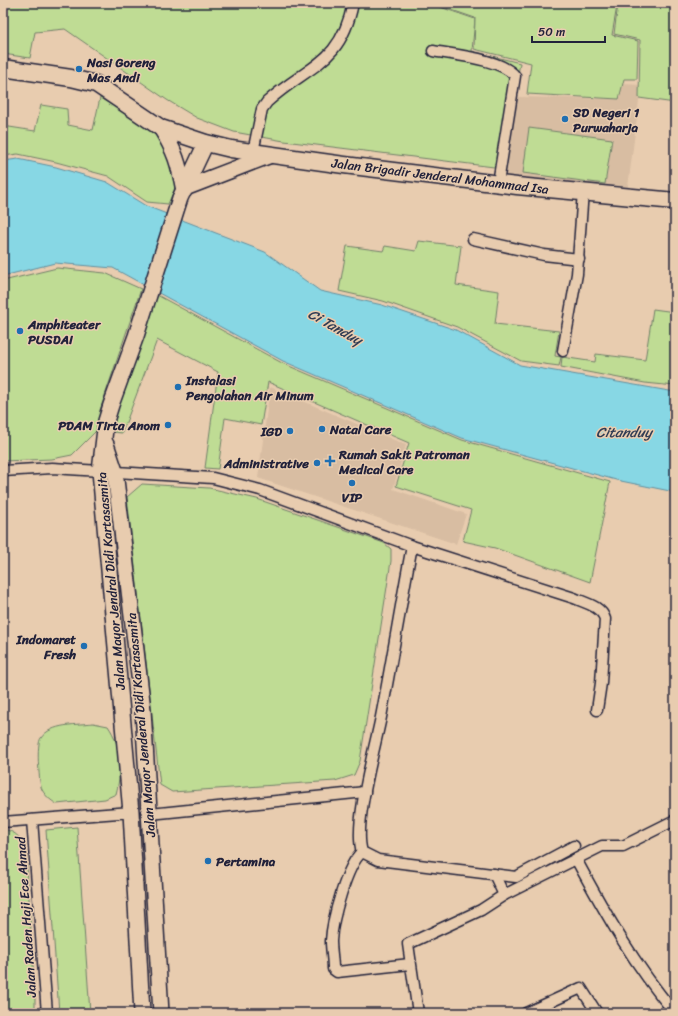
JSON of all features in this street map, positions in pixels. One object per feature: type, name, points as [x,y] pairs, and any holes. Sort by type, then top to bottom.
[{"type":"highway","name":"Jalan Brigadir Jenderal Mohammad Isa","points":[[3,68],[71,78],[96,84],[161,128],[206,143],[271,155],[498,183],[675,201]]},
{"type":"main road","points":[[161,128],[174,150],[180,165],[183,192]]},
{"type":"main road","points":[[183,192],[206,143]]},
{"type":"main road","points":[[183,192],[271,155]]},
{"type":"main road","name":"Jalan Mayor Jenderal Didi Kartasasmita","points":[[161,1013],[143,710],[104,438],[106,420],[136,336],[183,192]]},
{"type":"main road","name":"Jalan Mayor Jendral Didi Kartasasmita","points":[[108,471],[107,532],[131,812],[142,1013]]},
{"type":"street","points":[[253,152],[262,109],[267,102],[320,63],[336,46],[344,32],[353,3]]},
{"type":"street","points":[[433,51],[500,65],[512,71],[515,76],[498,183]]},
{"type":"street","points":[[563,351],[573,301],[579,259],[583,191]]},
{"type":"street","points":[[473,239],[544,255],[579,259]]},
{"type":"street","points":[[3,471],[52,468],[213,478],[258,489],[412,546],[574,598],[600,609],[604,613],[606,619],[601,683],[597,710]]},
{"type":"street","points":[[412,546],[381,718],[365,792],[359,842],[362,852],[378,860],[516,877],[574,846]]},
{"type":"street","points":[[150,814],[365,792]]},
{"type":"street","points":[[3,822],[131,812]]},
{"type":"street","name":"Jalan Raden Haji Ece Ahmad","points":[[32,820],[46,1013]]},
{"type":"street","points":[[418,1013],[407,946],[409,942],[452,925],[481,910],[504,895],[602,846],[623,846],[675,820]]},
{"type":"street","points":[[362,852],[356,857],[351,865],[336,914],[331,940],[333,968],[337,972],[350,972],[410,964]]},
{"type":"street","points":[[576,859],[602,908],[631,955],[655,989],[675,1013]]},
{"type":"street","points":[[494,874],[504,895]]},
{"type":"street","points":[[526,1013],[581,988],[597,1013]]},
{"type":"shaded area","points":[[621,84],[641,85],[628,187],[501,177],[516,97],[619,99]]},
{"type":"shaded area","name":"Rumah Sakit Patroman Medical Care","points":[[270,387],[406,445],[393,489],[466,514],[456,544],[258,478]]},
{"type":"green space","points":[[3,3],[440,3],[440,7],[475,19],[472,51],[520,63],[502,168],[284,141],[234,132],[197,118],[167,100],[65,29],[35,32],[30,58],[3,54]]},
{"type":"green space","points":[[441,3],[603,3],[617,6],[612,35],[638,41],[637,79],[624,79],[619,99],[527,94],[531,63],[474,49],[475,18],[440,6]]},
{"type":"green space","points":[[615,3],[675,3],[675,103],[639,98],[640,40],[614,34],[618,4]]},
{"type":"green space","points":[[100,98],[149,127],[167,150],[177,183],[168,204],[147,202],[108,176],[56,162],[18,154],[3,156],[3,126],[35,131],[41,105],[67,109],[68,125],[93,130]]},
{"type":"green space","points":[[529,128],[612,139],[605,184],[523,173]]},
{"type":"green space","points":[[419,241],[461,246],[456,285],[499,291],[495,324],[559,331],[555,356],[561,357],[559,366],[521,361],[457,327],[383,301],[339,291],[347,246],[383,251],[385,246],[416,251]]},
{"type":"green space","points":[[57,268],[105,273],[141,289],[100,410],[98,429],[72,455],[52,459],[3,461],[3,281]]},
{"type":"green space","points":[[157,295],[282,363],[462,440],[610,482],[590,582],[495,548],[463,541],[471,510],[396,486],[409,443],[268,382],[261,425],[225,418],[218,469],[205,468],[218,372],[157,340],[122,433],[112,432],[117,408],[149,323]]},
{"type":"green space","points":[[653,309],[675,312],[675,386],[645,383],[561,367],[562,357],[595,362],[596,354],[645,360]]},
{"type":"green space","points":[[142,484],[209,488],[257,499],[384,543],[391,549],[391,561],[360,761],[354,775],[335,781],[172,792],[160,785],[127,497]]},
{"type":"green space","points":[[93,723],[108,726],[116,742],[120,759],[120,768],[116,794],[105,799],[57,804],[48,797],[41,787],[38,754],[39,742],[45,733],[58,727]]},
{"type":"green space","points":[[77,827],[90,1013],[59,1013],[46,830]]},
{"type":"green space","points":[[3,829],[18,836],[26,850],[35,997],[35,1006],[32,1013],[10,1013],[3,1011]]},
{"type":"water","name":"Citanduy","points":[[18,159],[56,167],[107,182],[146,206],[265,252],[320,291],[382,305],[456,330],[520,365],[675,392],[675,492],[616,480],[462,438],[283,361],[113,268],[55,263],[3,276],[3,161]]},
{"type":"place","name":"Nasi Goreng Mas Andi","points":[[79,69]]},
{"type":"place","name":"SD Negeri 1 Purwaharja","points":[[565,119]]},
{"type":"place","name":"Amphiteater PUSDAI","points":[[20,331]]},
{"type":"place","name":"Instalasi Pengolahan Air Minum","points":[[178,387]]},
{"type":"place","name":"PDAM Tirta Anom","points":[[168,425]]},
{"type":"place","name":"Natal Care","points":[[322,429]]},
{"type":"place","name":"IGD","points":[[290,431]]},
{"type":"place","name":"Rumah Sakit Patroman Medical Care","points":[[330,461]]},
{"type":"place","name":"Administrative","points":[[317,463]]},
{"type":"place","name":"VIP","points":[[352,483]]},
{"type":"place","name":"Indomaret Fresh","points":[[84,646]]},
{"type":"place","name":"Pertamina","points":[[208,861]]},
{"type":"water label","name":"Ci Tanduy","points":[[335,327]]}]
